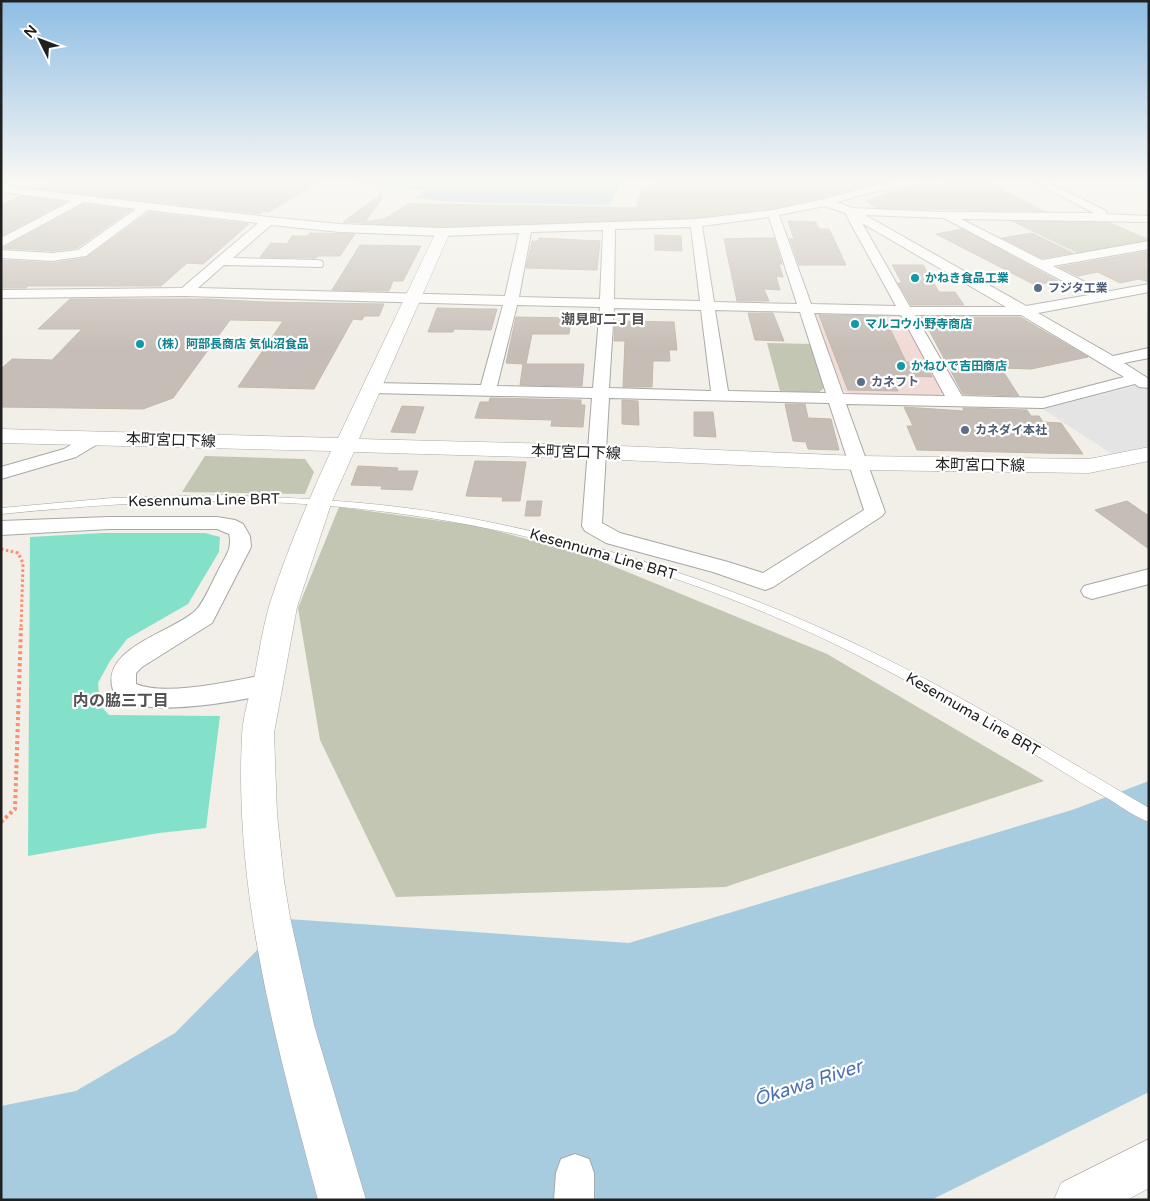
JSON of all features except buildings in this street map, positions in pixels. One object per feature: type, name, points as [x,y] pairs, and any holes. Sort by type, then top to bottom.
[{"type":"street","points":[[1,244],[15,236]]},
{"type":"street","points":[[1,254],[74,256],[82,253],[105,236]]},
{"type":"street","points":[[185,292],[250,236]]},
{"type":"street","points":[[342,1200],[292,1025],[266,881],[260,814],[258,734],[270,684],[283,607],[320,501],[440,236]]},
{"type":"street","points":[[488,389],[512,300],[525,236]]},
{"type":"street","points":[[609,236],[608,303],[600,392],[592,526],[613,538],[720,567],[765,582],[875,512],[781,236]]},
{"type":"street","points":[[698,236],[720,395]]},
{"type":"street","points":[[864,236],[957,402]]},
{"type":"street","points":[[894,236],[1110,361],[1143,383]]},
{"type":"street","points":[[985,236],[1102,296]]},
{"type":"street","points":[[1040,264],[1149,246]]},
{"type":"street","points":[[220,261],[317,264]]},
{"type":"street","points":[[1,294],[185,292],[805,308],[1025,311],[1149,288]]},
{"type":"street","points":[[1110,361],[1149,353]]},
{"type":"street","points":[[372,388],[488,389],[1043,403],[1143,383]]},
{"type":"street","name":"本町宮口下線","points":[[1,436],[597,452],[858,463],[1090,466],[1149,454]]},
{"type":"street","points":[[1,473],[70,453],[95,438]]},
{"type":"street","points":[[1,528],[109,523],[230,524],[238,529],[241,537],[241,547],[204,617],[132,660],[124,671],[125,690],[133,696],[160,700],[270,684]]},
{"type":"street","points":[[1092,591],[1149,576]]},
{"type":"street","points":[[1078,1200],[1149,1162]]},
{"type":"lane","name":"Kesennuma Line BRT","points":[[1,511],[107,501],[210,498],[320,501],[446,516],[550,538],[649,566],[740,598],[798,622],[897,670],[1149,816]]},
{"type":"path","points":[[1,549],[18,553],[23,563],[15,809],[1,822]]},
{"type":"shaded area","points":[[1042,236],[1142,236],[1149,239],[1149,243],[1081,255]]},
{"type":"shaded area","points":[[814,312],[893,312],[903,317],[943,393],[934,397],[851,395],[843,390]]},
{"type":"shaded area","points":[[767,343],[811,344],[825,387],[817,394],[780,391]]},
{"type":"shaded area","points":[[1135,386],[1149,390],[1149,446],[1112,454],[1043,409]]},
{"type":"shaded area","points":[[205,456],[305,459],[314,472],[305,494],[182,492]]},
{"type":"shaded area","points":[[339,507],[478,526],[586,555],[827,654],[1044,781],[725,887],[396,897],[320,740],[298,608]]},
{"type":"green space","points":[[103,533],[205,533],[220,537],[219,552],[188,604],[127,639],[110,661],[98,683],[100,705],[109,715],[220,716],[206,828],[159,833],[28,856],[30,537]]},
{"type":"water","name":"Ōkawa River","points":[[1149,781],[1149,1092],[931,1200],[1,1200],[1,1106],[76,1091],[175,1033],[288,919],[629,943],[1072,810]]},
{"type":"place","name":"かねき食品工業","points":[[915,278]]},
{"type":"place","name":"フジタ工業","points":[[1038,288]]},
{"type":"place","name":"マルコウ小野寺商店","points":[[855,324]]},
{"type":"place","name":"（株）阿部長商店 気仙沼食品","points":[[140,344]]},
{"type":"place","name":"かねひで吉田商店","points":[[901,366]]},
{"type":"place","name":"カネフト","points":[[861,382]]},
{"type":"place","name":"カネダイ本社","points":[[965,430]]},
{"type":"district","name":"潮見町二丁目","points":[[603,319]]},
{"type":"district","name":"内の脇三丁目","points":[[121,701]]}]
